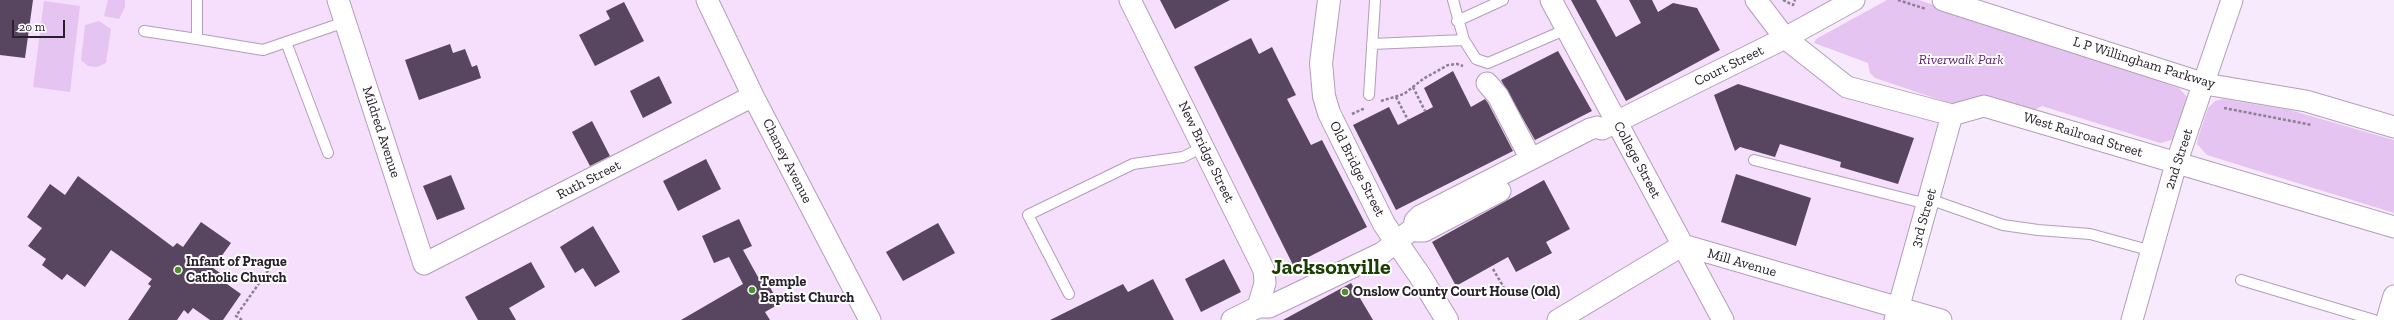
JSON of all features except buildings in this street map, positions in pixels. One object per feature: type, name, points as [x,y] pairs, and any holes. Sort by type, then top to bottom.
[{"type":"main road","name":"Old Bridge Street","points":[[1329,0],[1321,63],[1324,96],[1337,132],[1395,242],[1420,276],[1447,320]]},
{"type":"street","name":"Mildred Avenue","points":[[338,0],[424,264]]},
{"type":"street","name":"Chaney Avenue","points":[[707,0],[754,96],[870,320]]},
{"type":"street","name":"New Bridge Street","points":[[1130,0],[1264,270],[1265,283],[1258,308]]},
{"type":"street","name":"College Street","points":[[1552,0],[1567,29],[1609,126],[1682,245],[1723,320]]},
{"type":"street","points":[[1756,0],[1785,38],[1847,87],[1952,115]]},
{"type":"street","name":"Court Street","points":[[1232,320],[1258,308],[1269,307],[1382,253],[1414,228],[1417,231],[1424,231],[1452,208],[1532,165],[1595,141],[1609,126],[1785,38],[1854,0]]},
{"type":"street","name":"2nd Street","points":[[2132,320],[2176,164],[2205,84],[2232,0]]},
{"type":"street","name":"L P Willingham Parkway","points":[[1948,1],[2205,84],[2306,101],[2394,127]]},
{"type":"street","points":[[1487,83],[1498,96],[1532,165]]},
{"type":"street","name":"Ruth Street","points":[[424,264],[754,96]]},
{"type":"street","name":"West Railroad Street","points":[[1952,115],[1984,106],[2176,164],[2394,227]]},
{"type":"street","name":"3rd Street","points":[[1897,314],[1952,115]]},
{"type":"street","points":[[1558,320],[1682,245]]},
{"type":"street","name":"Mill Avenue","points":[[1682,245],[1897,314],[1941,320]]},
{"type":"street","points":[[2386,320],[2394,296]]},
{"type":"lane","points":[[196,39],[197,0]]},
{"type":"lane","points":[[1372,0],[1372,101]]},
{"type":"lane","points":[[1452,0],[1464,40],[1476,59],[1488,63],[1567,29]]},
{"type":"lane","points":[[1458,21],[1503,0]]},
{"type":"lane","points":[[144,31],[263,50],[345,22]]},
{"type":"lane","points":[[1372,44],[1464,40]]},
{"type":"lane","points":[[286,42],[328,153]]},
{"type":"lane","points":[[1069,294],[1028,216],[1133,164],[1184,157],[1203,147]]},
{"type":"lane","points":[[1754,160],[1928,201],[2003,225],[2038,230],[2090,234],[2152,252]]},
{"type":"lane","points":[[2241,280],[2374,320]]},
{"type":"path","points":[[1783,0],[1791,4]]},
{"type":"path","points":[[1788,9],[1795,0]]},
{"type":"path","points":[[1345,118],[1372,101],[1396,97],[1429,75],[1453,64],[1461,65],[1487,83]]},
{"type":"path","points":[[1413,87],[1425,111]]},
{"type":"path","points":[[1396,97],[1408,120]]},
{"type":"path","points":[[2217,106],[2318,126]]},
{"type":"path","points":[[242,320],[236,316],[272,265]]},
{"type":"path","points":[[1493,269],[1507,293]]},
{"type":"shaded area","points":[[0,0],[1854,0],[1786,38],[1847,87],[1952,115],[1895,320],[0,320]]},
{"type":"green space","points":[[108,0],[125,0],[125,7],[119,19],[104,16]]},
{"type":"green space","name":"Riverwalk Park","points":[[1887,0],[1919,0],[2179,88],[2188,98],[2175,139],[2160,143],[2042,106],[2034,110],[1961,107],[1875,78],[1870,73],[1868,63],[1814,43],[1816,39]]},
{"type":"green space","points":[[44,1],[80,6],[70,92],[33,87]]},
{"type":"green space","points":[[99,21],[111,29],[106,63],[97,67],[88,66],[81,60],[85,25]]},
{"type":"green space","points":[[2223,99],[2290,110],[2394,140],[2394,213],[2207,155],[2197,144],[2198,138],[2208,108],[2215,101]]},
{"type":"place","name":"Infant of Prague Catholic Church","points":[[178,270]]},
{"type":"place","name":"Temple Baptist Church","points":[[752,290]]},
{"type":"place","name":"Onslow County Court House (Old)","points":[[1345,292]]},
{"type":"district","name":"Jacksonville","points":[[1331,268]]}]
